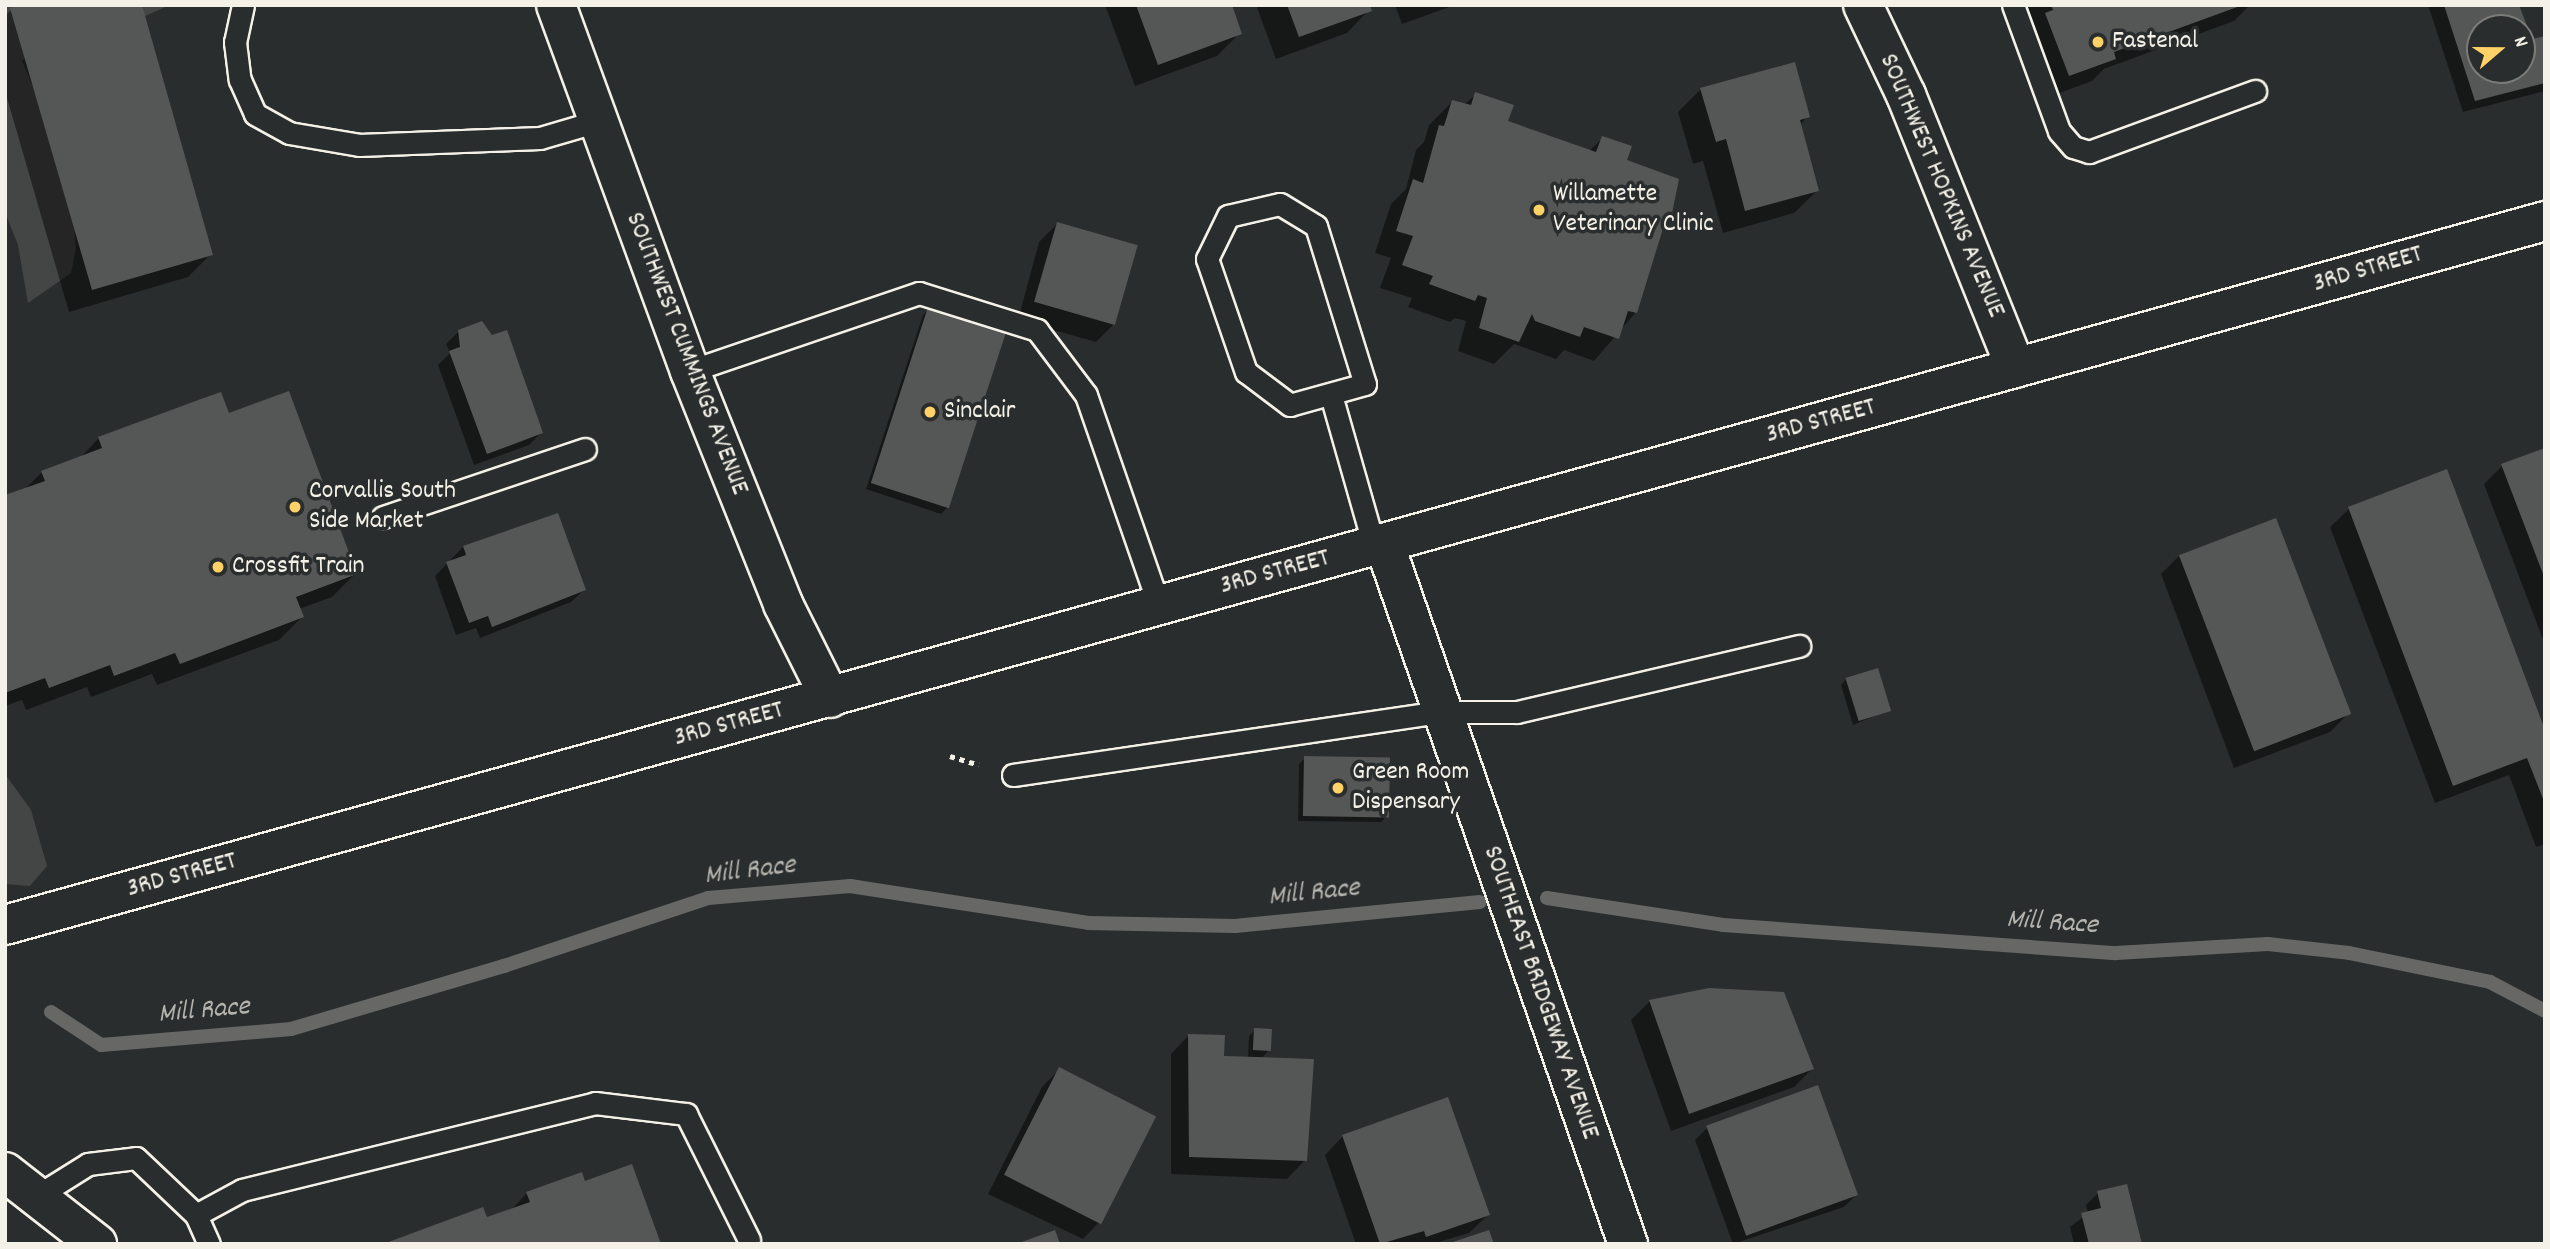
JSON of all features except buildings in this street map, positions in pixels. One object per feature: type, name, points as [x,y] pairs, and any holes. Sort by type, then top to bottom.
[{"type":"main road","name":"SOUTHWEST CUMMINGS AVENUE","points":[[556,5],[690,371],[783,604],[830,698]]},
{"type":"main road","name":"SOUTHWEST HOPKINS AVENUE","points":[[1863,5],[1906,95],[2016,368]]},
{"type":"main road","name":"3RD STREET","points":[[5,925],[2545,221]]},
{"type":"main road","name":"SOUTHEAST BRIDGEWAY AVENUE","points":[[1379,545],[1442,712],[1628,1244]]},
{"type":"main road","points":[[5,1172],[97,1244]]},
{"type":"lane","points":[[243,5],[235,41],[240,80],[255,114],[289,133],[359,145],[540,138],[598,121]]},
{"type":"lane","points":[[2013,5],[2059,131],[2073,147],[2089,152],[2255,91]]},
{"type":"lane","points":[[1280,204],[1316,226],[1365,384],[1331,396],[1290,405],[1246,372],[1207,259],[1228,216],[1280,204]]},
{"type":"lane","points":[[690,371],[919,293],[1037,330],[1086,395],[1159,606]]},
{"type":"lane","points":[[1331,396],[1379,545]]},
{"type":"lane","points":[[383,517],[586,449]]},
{"type":"lane","points":[[1013,775],[1442,712],[1517,712],[1799,646]]},
{"type":"lane","points":[[196,1215],[242,1189],[595,1103],[685,1114],[749,1240]]},
{"type":"lane","points":[[37,1196],[88,1164],[136,1158],[196,1215],[209,1244]]},
{"type":"shaded area","points":[[5,5],[170,5],[120,27],[41,42],[22,61],[68,168],[76,248],[71,273],[28,303],[18,245],[5,212]]},
{"type":"shaded area","points":[[5,774],[31,810],[47,866],[30,886],[5,884]]},
{"type":"waterway","name":"Mill Race","points":[[51,1012],[101,1045],[291,1029],[504,966],[708,898],[850,886],[1088,923],[1235,926],[1480,902]]},
{"type":"waterway","name":"Mill Race","points":[[1547,898],[1723,925],[2116,953],[2268,944],[2349,953],[2490,982],[2545,1011]]},
{"type":"place","name":"Fastenal","points":[[2098,42]]},
{"type":"place","name":"Willamette Veterinary Clinic","points":[[1539,210]]},
{"type":"place","name":"Sinclair","points":[[930,412]]},
{"type":"place","name":"Corvallis South Side Market","points":[[295,507]]},
{"type":"place","name":"Crossfit Train","points":[[218,567]]},
{"type":"place","name":"Green Room Dispensary","points":[[1338,788]]}]
